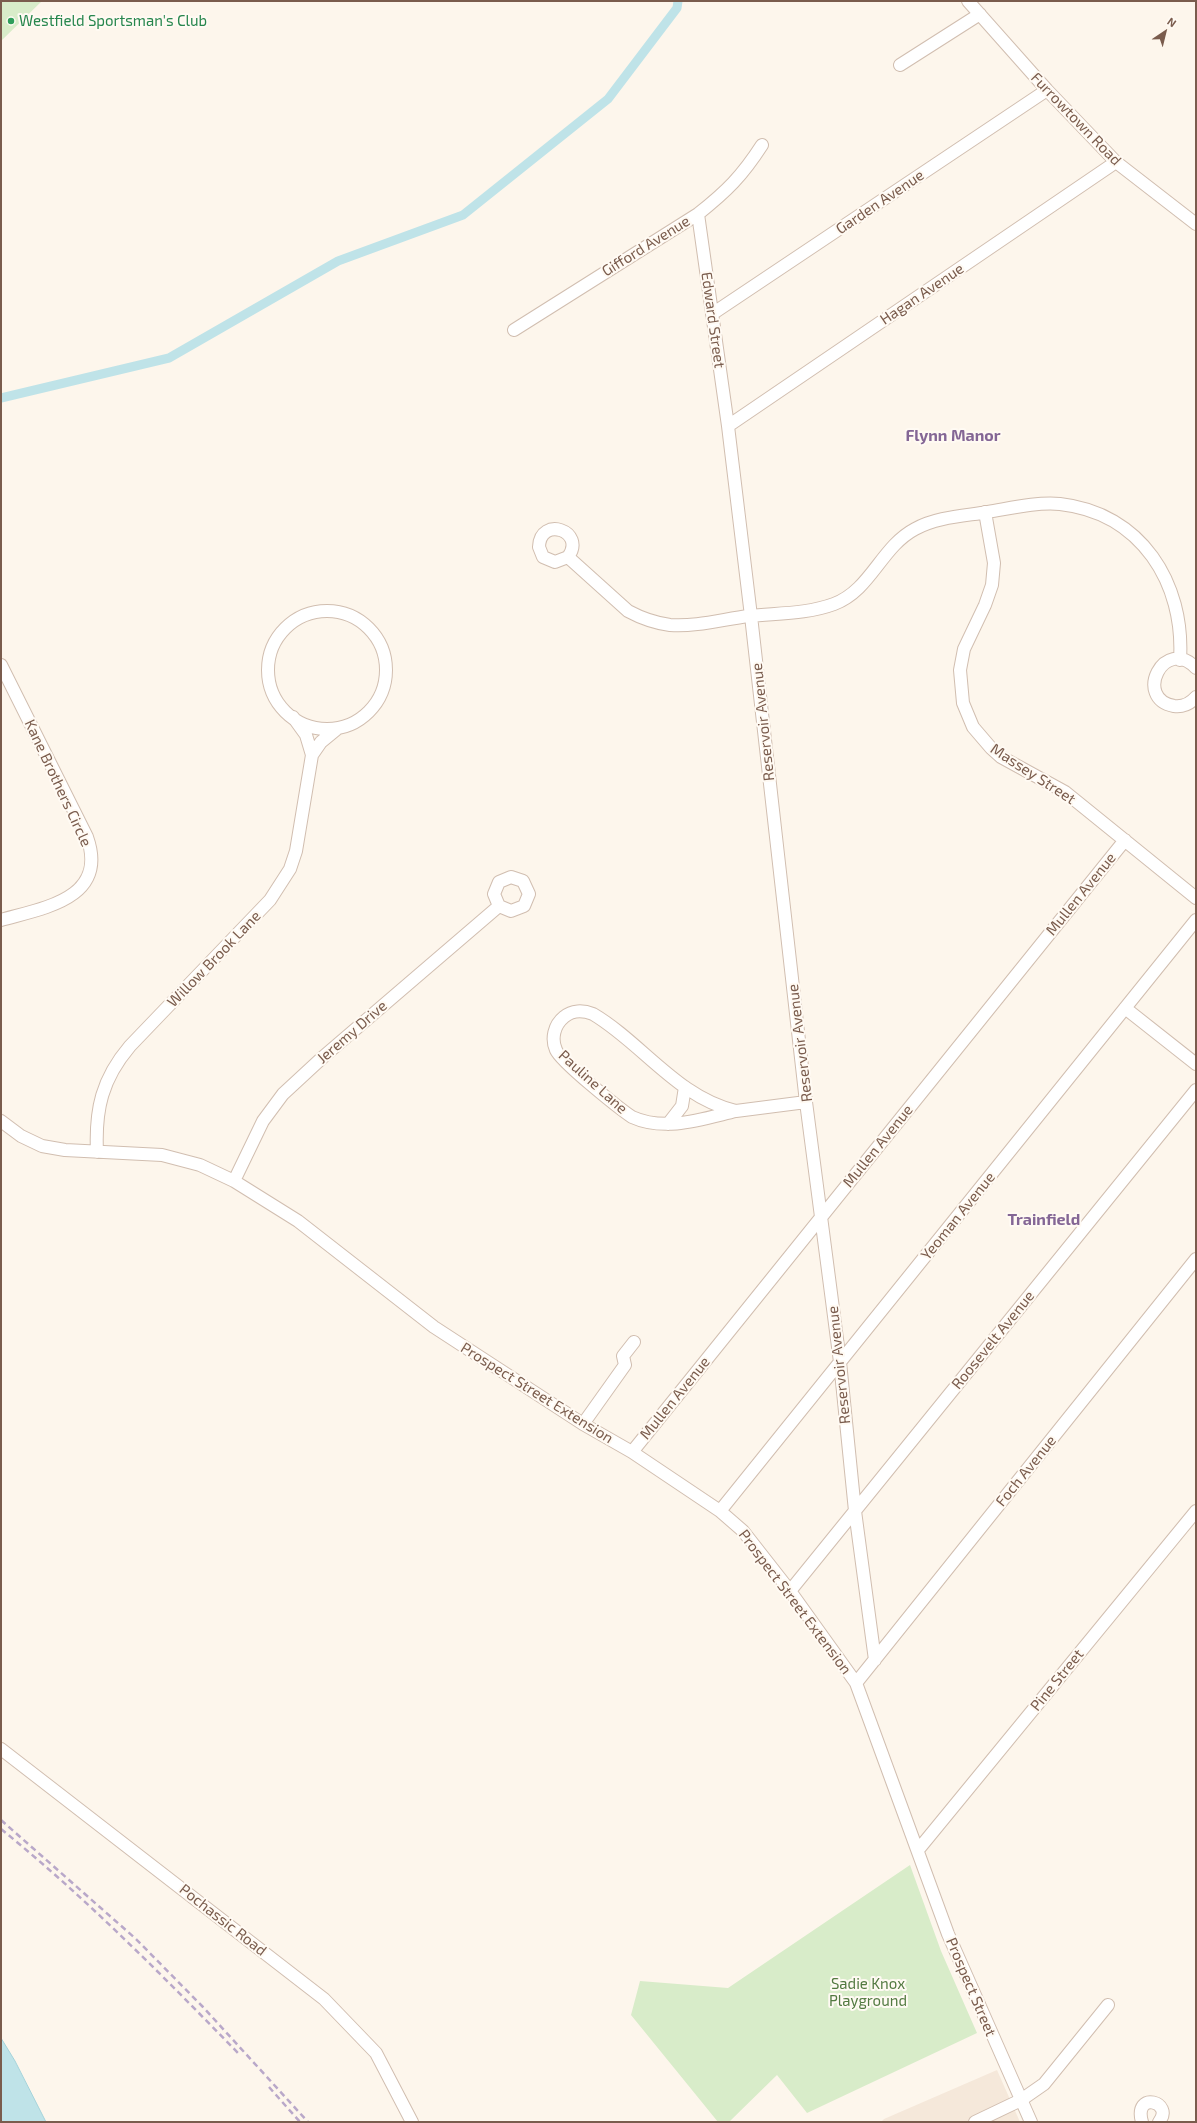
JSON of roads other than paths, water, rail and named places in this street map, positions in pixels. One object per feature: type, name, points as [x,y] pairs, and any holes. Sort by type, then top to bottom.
[{"type":"street","name":"Furrowtown Road","points":[[968,1],[1047,90],[1116,162],[1196,224]]},
{"type":"street","points":[[900,65],[980,14]]},
{"type":"street","name":"Garden Avenue","points":[[712,314],[1047,90]]},
{"type":"street","name":"Gifford Avenue","points":[[514,330],[698,214],[722,195],[745,172],[762,145]]},
{"type":"street","name":"Hagan Avenue","points":[[728,426],[1116,162]]},
{"type":"street","name":"Edward Street","points":[[698,214],[728,426]]},
{"type":"street","name":"Reservoir Avenue","points":[[728,426],[806,1102],[840,1362],[855,1511],[874,1660]]},
{"type":"street","points":[[568,557],[618,604],[638,616],[648,620],[682,625],[751,616],[801,612],[843,600],[860,588],[892,547],[906,535],[932,522],[1034,504],[1060,504],[1094,512],[1126,530],[1153,556],[1170,585],[1179,618],[1180,660]]},
{"type":"street","name":"Massey Street","points":[[985,512],[992,550],[993,574],[985,605],[969,637],[961,659],[961,692],[967,715],[982,739],[1001,757],[1066,792],[1196,898]]},
{"type":"street","points":[[320,612],[338,612],[360,622],[376,638],[384,656],[386,675],[381,693],[371,709],[356,721],[338,728],[321,742],[312,755],[306,735],[292,717],[279,704],[271,687],[268,669],[272,650],[280,634],[298,619],[320,612]]},
{"type":"street","points":[[1196,668],[1189,662],[1180,660],[1167,662],[1157,671],[1154,685],[1156,693],[1162,701],[1176,706],[1185,705],[1196,697]]},
{"type":"street","name":"Kane Brothers Circle","points":[[1,665],[87,837],[91,862],[83,884],[72,896],[57,904],[1,920]]},
{"type":"street","points":[[292,717],[301,722],[319,728],[338,728]]},
{"type":"street","name":"Willow Brook Lane","points":[[97,1152],[98,1110],[105,1086],[116,1064],[270,900],[286,877],[296,851],[312,755]]},
{"type":"street","name":"Mullen Avenue","points":[[632,1452],[1125,840]]},
{"type":"street","name":"Jeremy Drive","points":[[234,1181],[263,1120],[282,1094],[322,1057],[499,906]]},
{"type":"street","name":"Yeoman Avenue","points":[[720,1511],[1196,920]]},
{"type":"street","points":[[1126,1008],[1196,1064]]},
{"type":"street","name":"Pauline Lane","points":[[736,1112],[707,1102],[684,1087],[593,1014],[574,1012],[564,1017],[556,1027],[554,1045],[564,1060],[628,1115],[642,1121],[668,1124],[806,1102]]},
{"type":"street","points":[[668,1124],[682,1106],[684,1087]]},
{"type":"street","name":"Roosevelt Avenue","points":[[790,1590],[1196,1090]]},
{"type":"street","name":"Prospect Street Extension","points":[[1,1122],[21,1136],[42,1146],[65,1150],[162,1155],[200,1166],[234,1181],[298,1222],[434,1328],[583,1424],[632,1452],[720,1511],[744,1531],[790,1590],[856,1683],[918,1850]]},
{"type":"street","name":"Foch Avenue","points":[[856,1683],[1196,1259]]},
{"type":"street","points":[[583,1424],[625,1365],[623,1356],[634,1342]]},
{"type":"street","name":"Pine Street","points":[[918,1850],[1196,1510]]},
{"type":"street","name":"Pochassic Road","points":[[1,1749],[324,1999],[376,2053],[412,2122]]},
{"type":"street","name":"Prospect Street","points":[[918,1850],[948,1934],[1031,2122]]},
{"type":"street","points":[[975,2122],[1021,2100],[1044,2084],[1108,2005]]},
{"type":"street","points":[[1142,2122],[1140,2115],[1141,2108],[1147,2103],[1152,2102],[1159,2104],[1162,2108],[1163,2114],[1160,2122]]},
{"type":"water","points":[[1,2038],[15,2061],[46,2122],[1,2122]]},
{"type":"waterway","points":[[1,398],[169,358],[338,261],[463,215],[608,99],[677,8],[678,1]]},
{"type":"railway","points":[[1,1820],[136,1939],[203,2007],[308,2122]]},
{"type":"railway","points":[[1,1829],[93,1910],[152,1966],[238,2053]]},
{"type":"railway","points":[[269,2087],[300,2122]]},
{"type":"place","name":"Westfield Sportsman's Club","points":[[11,21]]},
{"type":"district","name":"Flynn Manor","points":[[953,436]]},
{"type":"district","name":"Trainfield","points":[[1044,1220]]},
{"type":"park label","name":"Sadie Knox Playground","points":[[868,1992]]}]
